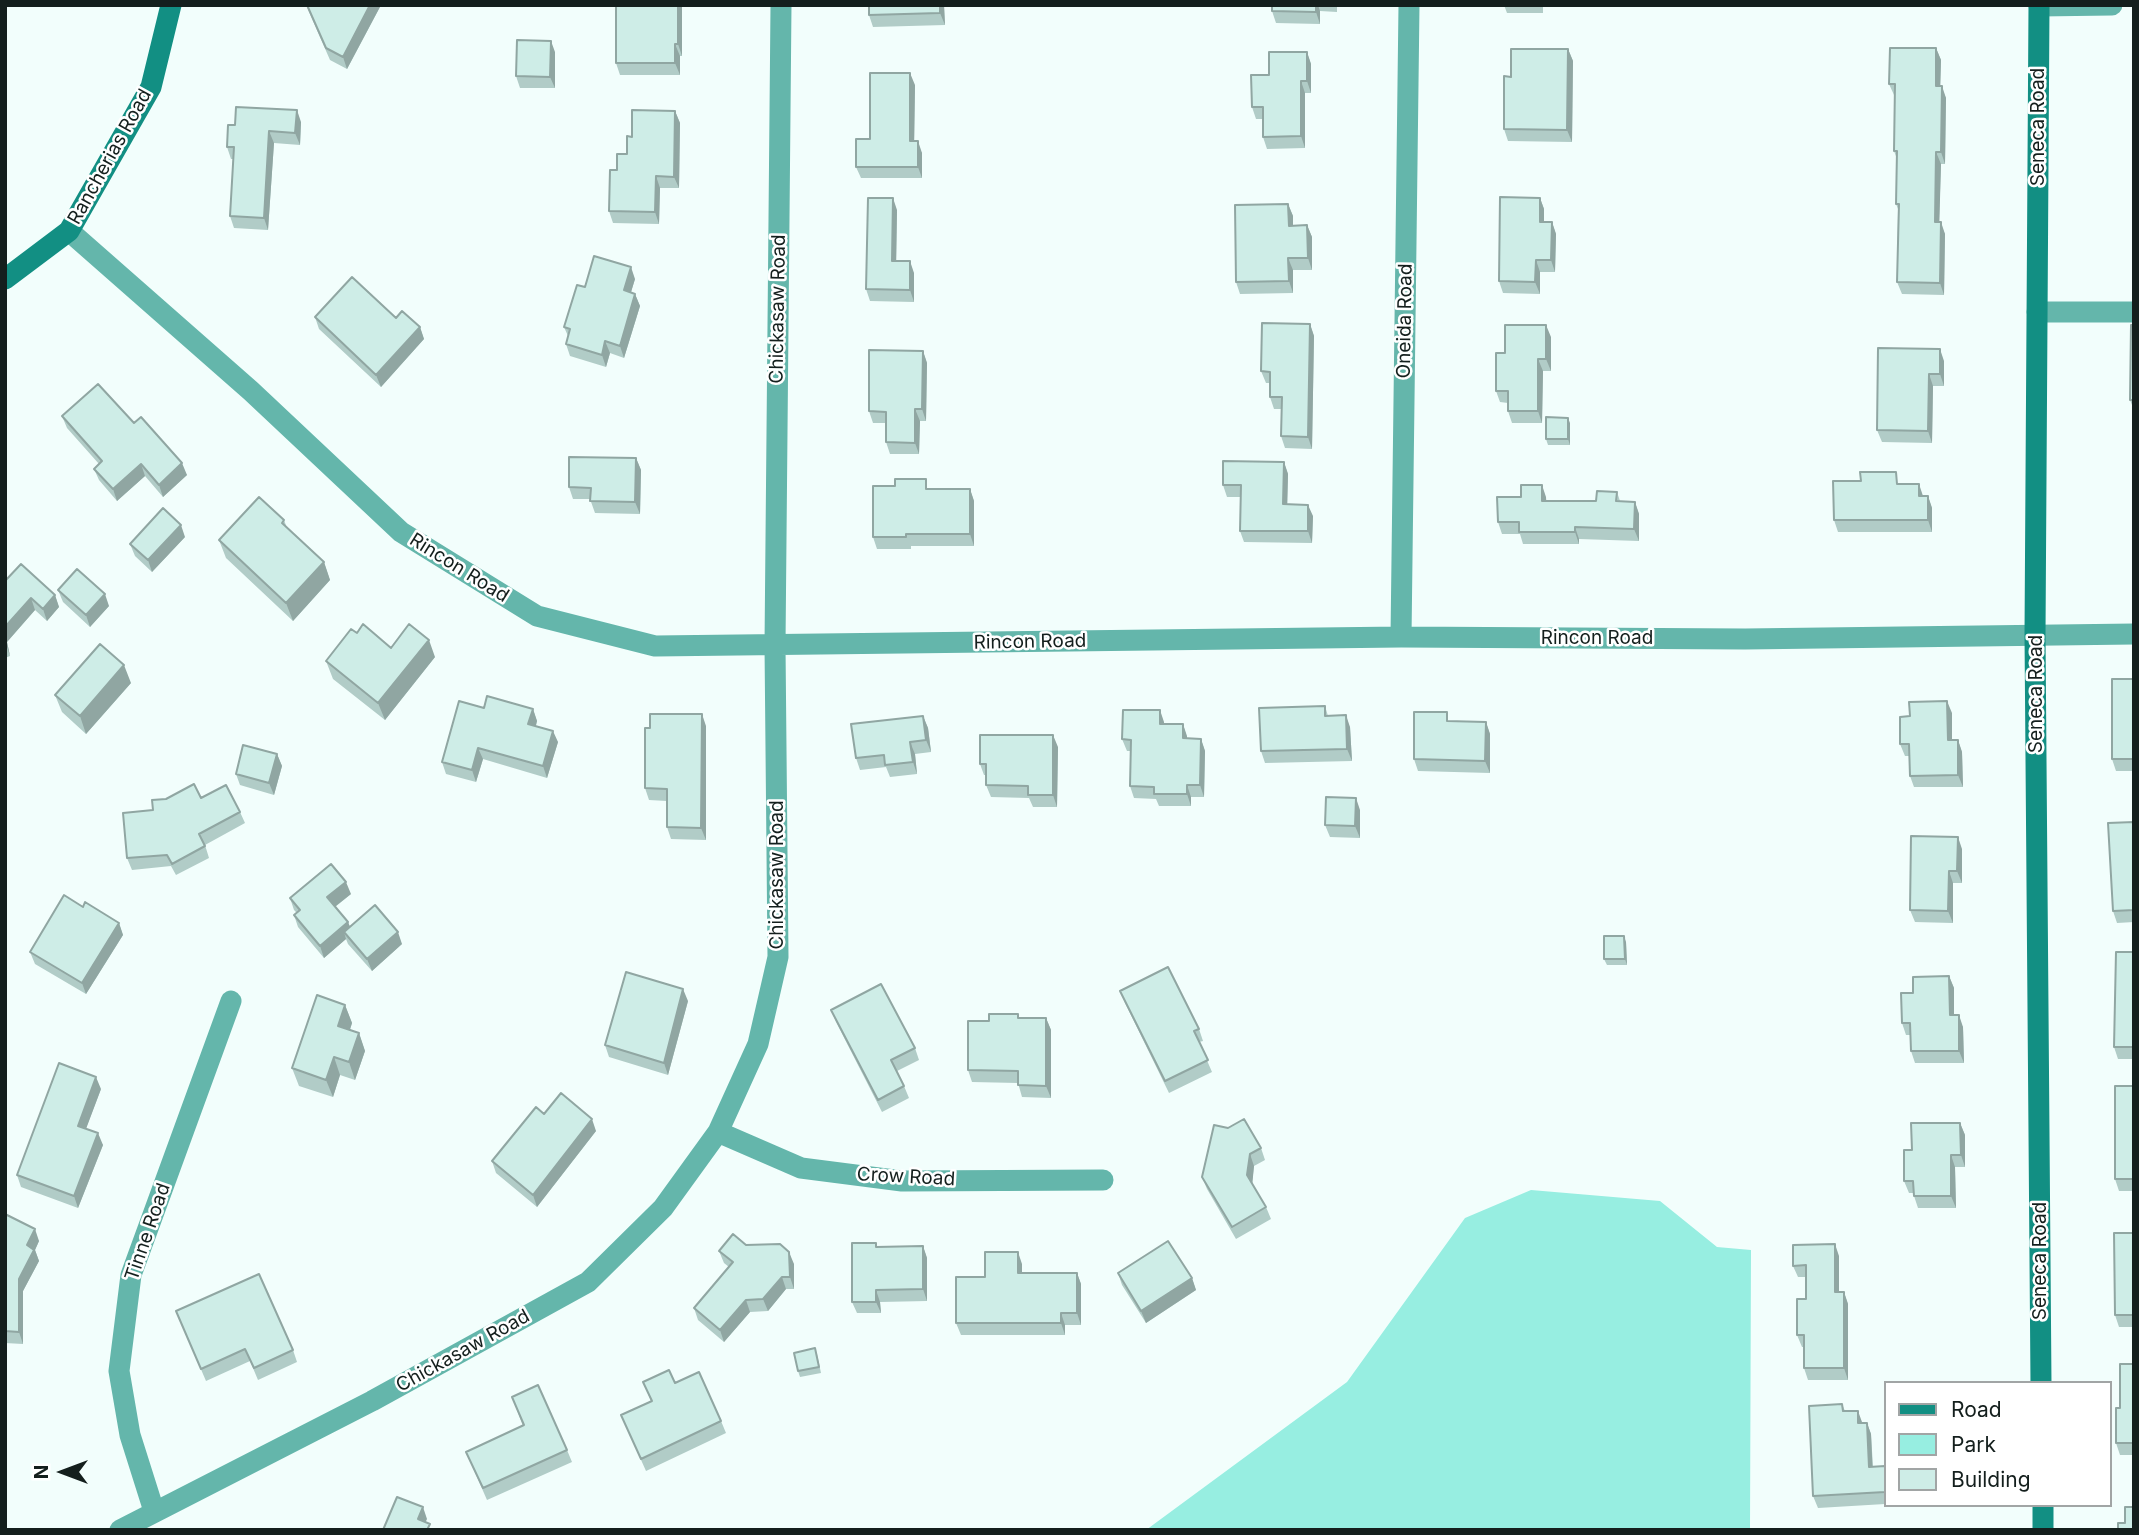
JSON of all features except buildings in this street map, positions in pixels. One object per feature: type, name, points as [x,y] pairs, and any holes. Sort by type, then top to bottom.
[{"type":"street","name":"Rancherias Road","points":[[5,279],[69,231],[151,87],[171,5]]},
{"type":"street","name":"Chickasaw Road","points":[[120,1530],[372,1401],[588,1282],[663,1208],[718,1132],[758,1044],[778,957],[775,645],[781,5]]},
{"type":"street","name":"Oneida Road","points":[[1401,638],[1409,5]]},
{"type":"street","points":[[2039,6],[2112,5]]},
{"type":"street","name":"Seneca Road","points":[[2039,6],[2035,634],[2041,1381]]},
{"type":"street","name":"Rincon Road","points":[[69,231],[251,391],[401,532],[537,616],[655,646],[2134,634]]},
{"type":"street","points":[[2037,312],[2134,312]]},
{"type":"street","name":"Tinne Road","points":[[154,1511],[131,1435],[119,1371],[131,1275],[231,1002]]},
{"type":"street","name":"Crow Road","points":[[718,1132],[801,1168],[902,1181],[1103,1180]]},
{"type":"street","points":[[2043,1507],[2043,1530]]},
{"type":"green space","points":[[1531,1190],[1660,1201],[1717,1247],[1751,1250],[1750,1530],[1146,1530],[1347,1382],[1465,1218]]}]
